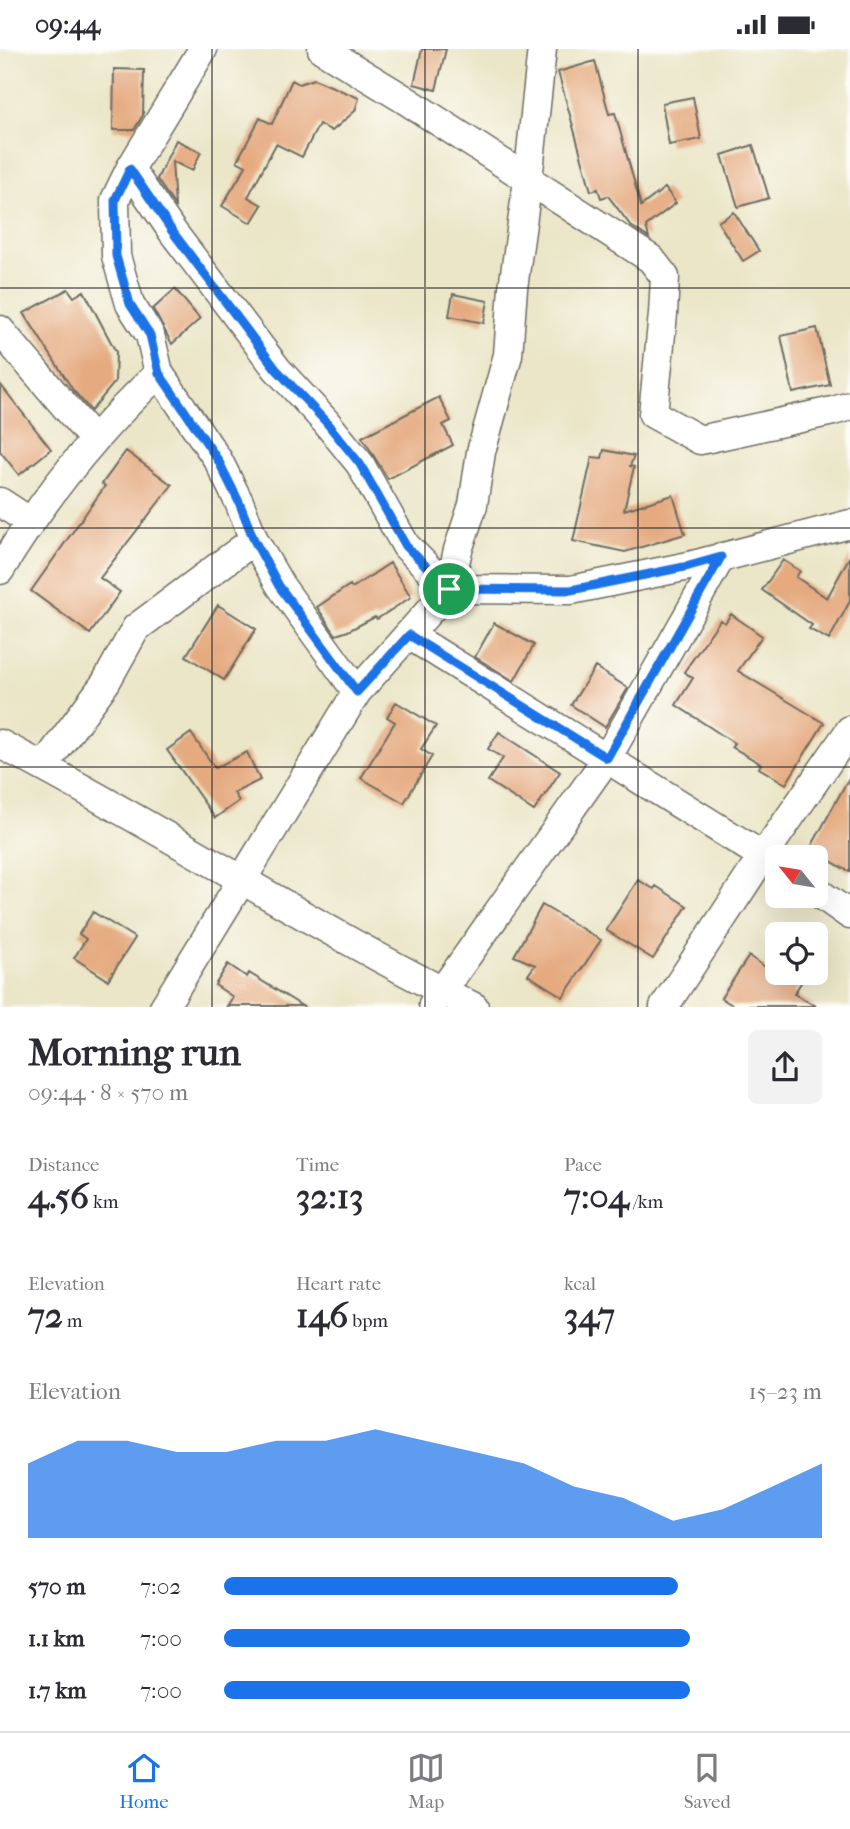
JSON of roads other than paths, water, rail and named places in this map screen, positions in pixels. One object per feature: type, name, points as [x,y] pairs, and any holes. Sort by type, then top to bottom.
[{"type":"street","points":[[203,49],[130,169],[115,200],[116,256],[130,304],[150,335],[159,373],[218,460],[254,540],[279,586],[357,692]]},
{"type":"street","points":[[322,49],[651,259],[665,277],[653,414],[699,440],[850,405]]},
{"type":"street","points":[[164,1006],[357,692],[449,589],[473,505],[481,452],[508,355],[513,288],[542,49]]},
{"type":"street","points":[[130,169],[172,231],[276,369],[326,422],[360,464],[406,546],[449,589],[571,590],[689,566],[850,524]]},
{"type":"street","points":[[0,330],[94,440]]},
{"type":"street","points":[[0,570],[29,521],[94,440],[159,373]]},
{"type":"street","points":[[0,502],[29,521]]},
{"type":"street","points":[[43,767],[106,682],[136,628],[254,540]]},
{"type":"street","points":[[436,998],[607,758],[721,557]]},
{"type":"street","points":[[409,635],[765,858]]},
{"type":"street","points":[[780,845],[850,730]]},
{"type":"street","points":[[0,744],[243,881],[436,998],[474,1006]]},
{"type":"street","points":[[664,1006],[765,868]]},
{"type":"street","points":[[828,899],[850,915]]}]
